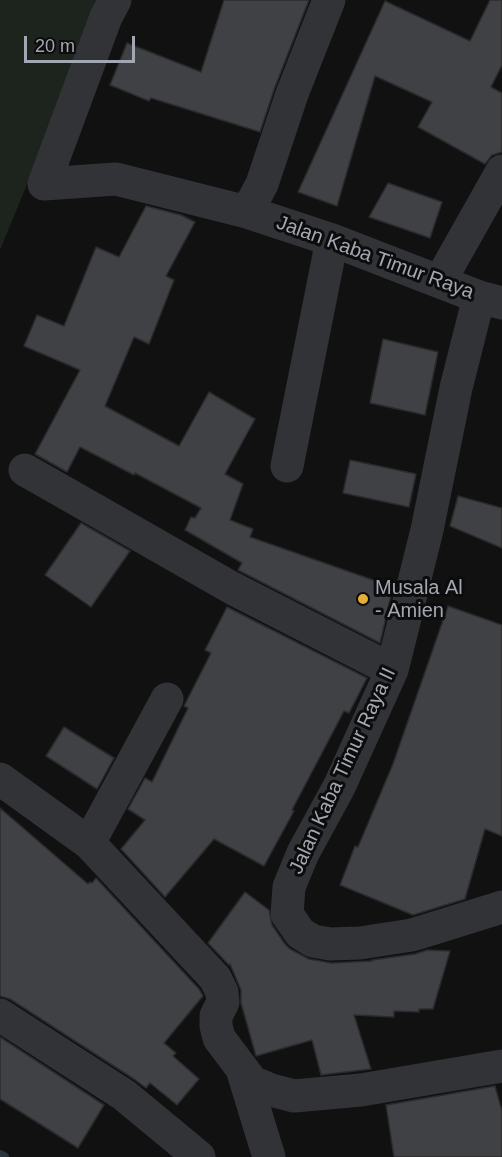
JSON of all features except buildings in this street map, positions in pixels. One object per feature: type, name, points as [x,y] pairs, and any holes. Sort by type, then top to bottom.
[{"type":"street","name":"Jalan Kaba Timur Raya","points":[[115,0],[106,17],[45,184],[116,179],[247,212],[332,240],[491,300]]},
{"type":"street","points":[[247,212],[262,184],[292,94],[329,0]]},
{"type":"street","points":[[440,281],[502,171]]},
{"type":"street","points":[[287,466],[332,240]]},
{"type":"street","name":"Jalan Kaba Timur Raya II","points":[[491,300],[456,388],[427,530],[392,670],[339,787],[300,861],[289,887],[287,914],[300,933],[313,941],[330,944],[360,944],[412,935],[502,907]]},
{"type":"street","points":[[25,470],[232,588],[392,670]]},
{"type":"street","points":[[89,843],[167,699]]},
{"type":"street","points":[[0,779],[89,843],[215,978],[222,992],[223,1002],[216,1016],[219,1038],[252,1082],[294,1096],[361,1090],[502,1066]]},
{"type":"street","points":[[0,1015],[124,1095],[199,1157]]},
{"type":"street","points":[[242,1069],[269,1157]]},
{"type":"shaded area","points":[[0,0],[106,0],[0,250]]},
{"type":"waterway","points":[[0,1155],[4,1157]]},
{"type":"place","name":"Musala Al - Amien","points":[[363,599]]}]
